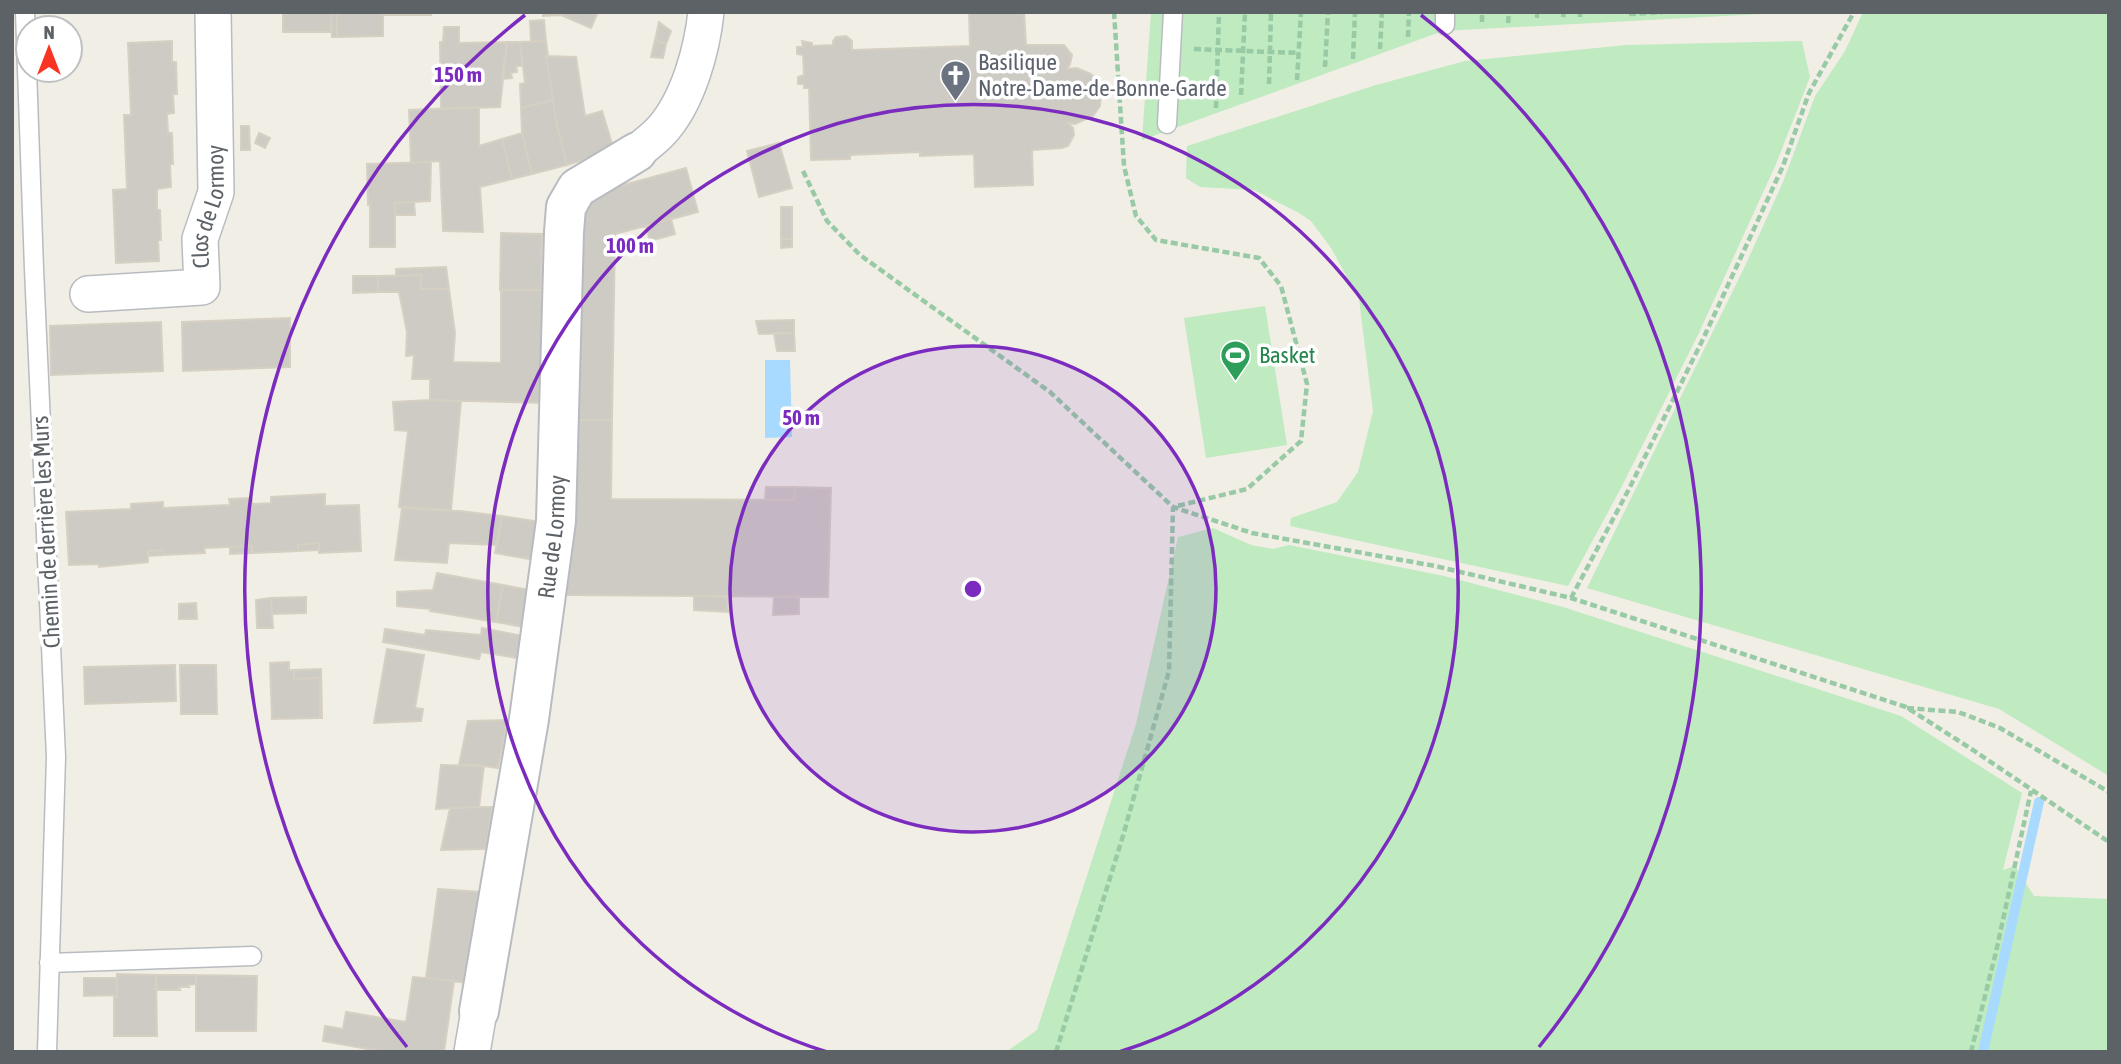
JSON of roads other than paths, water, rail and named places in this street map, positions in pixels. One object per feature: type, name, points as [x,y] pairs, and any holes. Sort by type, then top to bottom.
[{"type":"street","name":"Clos de Lormoy","points":[[88,294],[202,287],[200,239],[216,192],[213,12]]},
{"type":"street","name":"Rue de Lormoy","points":[[472,1052],[535,684],[556,521],[566,207],[577,188],[637,152],[662,130],[679,104],[693,72],[703,35],[702,13]]},
{"type":"lane","name":"Chemin de derrière les Murs","points":[[25,12],[34,283],[56,757],[47,1052]]},
{"type":"lane","points":[[1167,124],[1173,12]]},
{"type":"lane","points":[[49,963],[252,956]]},
{"type":"water","points":[[765,360],[790,360],[792,437],[765,438]]},
{"type":"waterway","points":[[1983,1052],[2039,802]]},
{"type":"place","name":"Basilique Notre-Dame-de-Bonne-Garde","points":[[955,102]]},
{"type":"place","name":"Basket","points":[[1236,382]]}]
